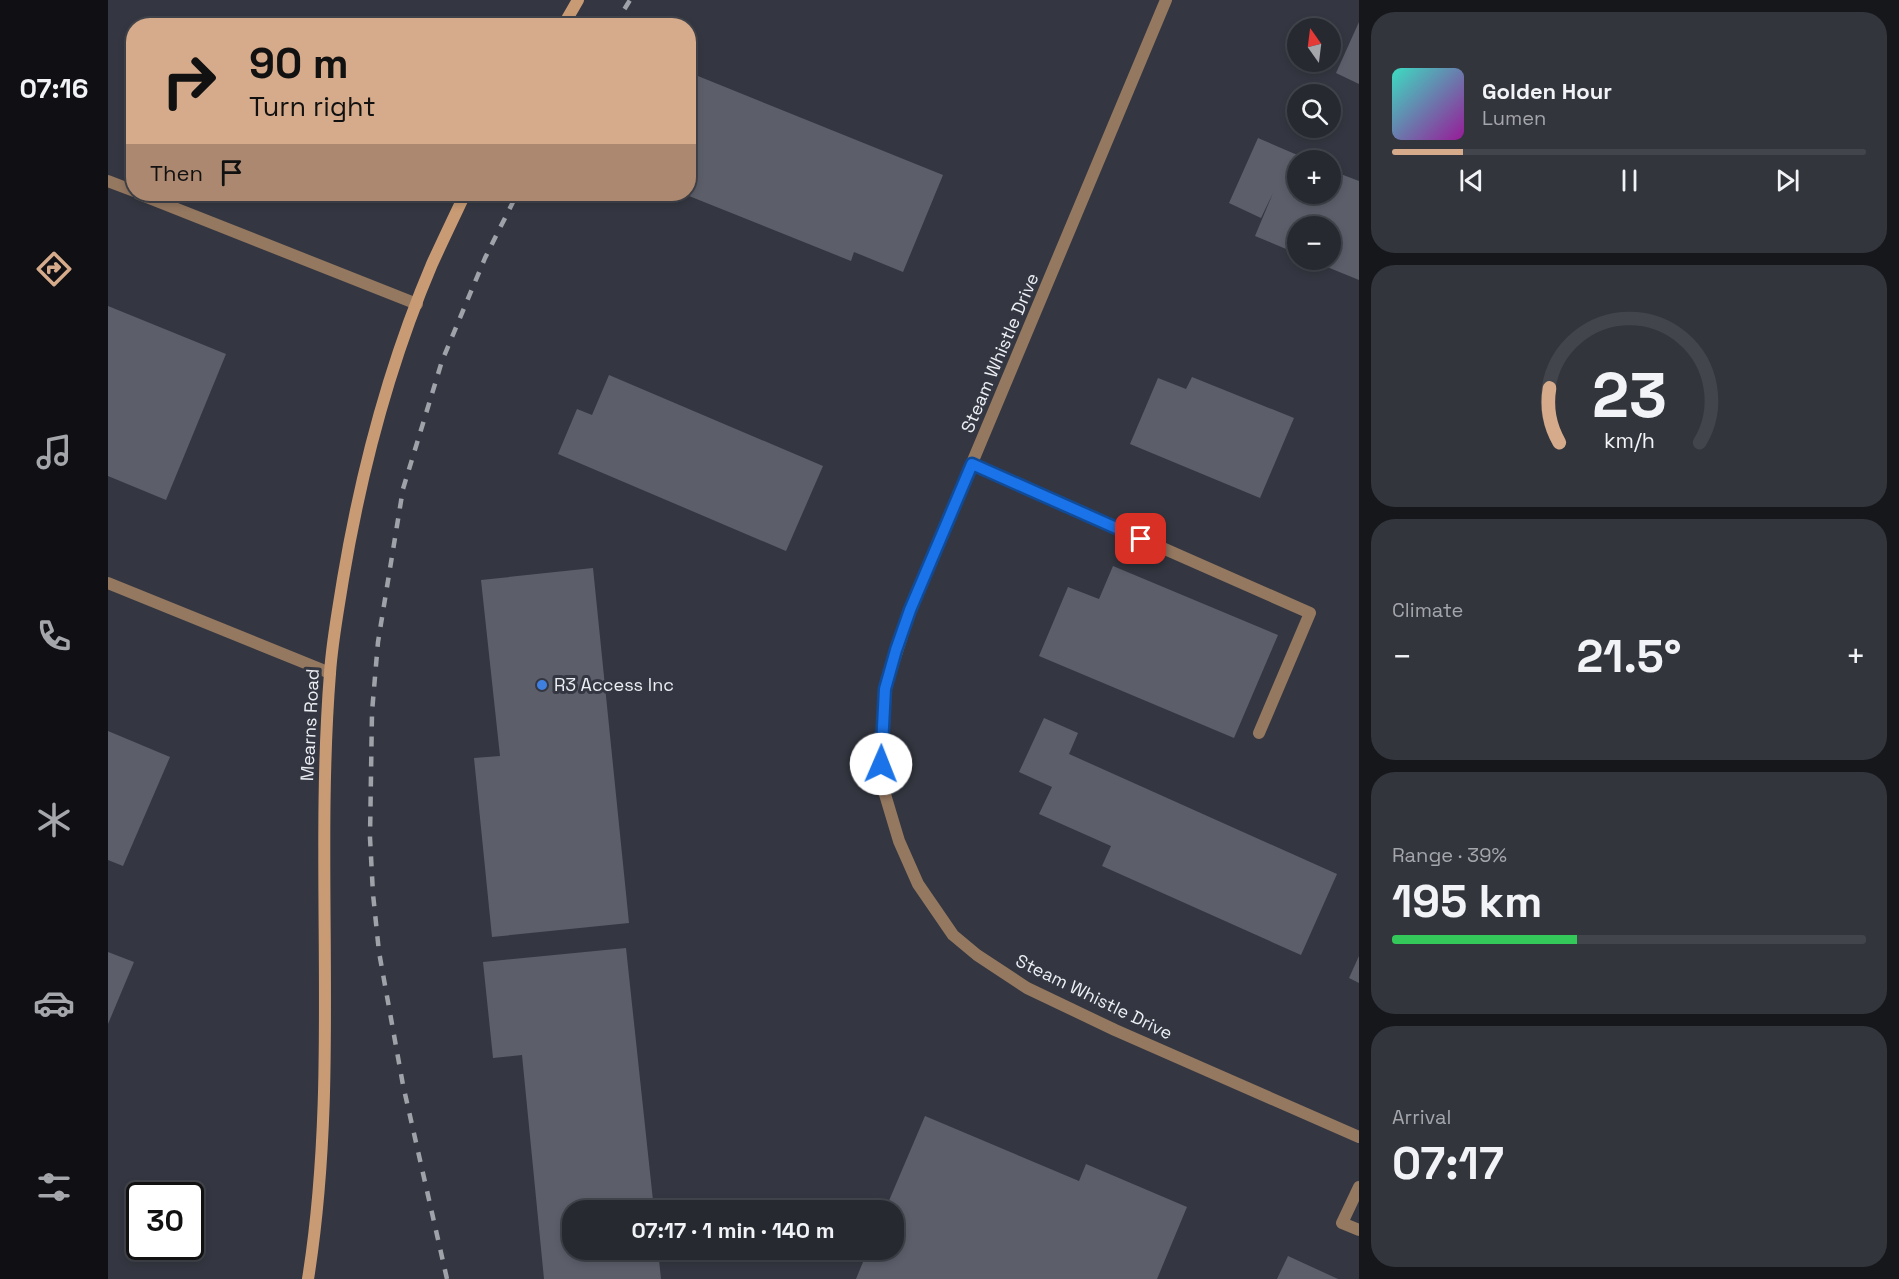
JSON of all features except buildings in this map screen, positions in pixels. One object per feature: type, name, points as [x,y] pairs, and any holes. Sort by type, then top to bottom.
[{"type":"street","points":[[568,18],[578,0]]},
{"type":"street","name":"Steam Whistle Drive","points":[[1166,0],[910,610],[885,689],[881,764],[884,791],[899,841],[918,884],[953,936],[976,956],[1027,988],[1115,1030],[1359,1137]]},
{"type":"street","points":[[108,181],[126,188]]},
{"type":"street","points":[[157,201],[417,304]]},
{"type":"street","name":"Mearns Road","points":[[308,1279],[320,1182],[324,1081],[325,775],[330,673],[341,593],[360,490],[381,407],[432,265],[462,201]]},
{"type":"street","points":[[972,464],[1310,613],[1259,733]]},
{"type":"street","points":[[108,583],[330,673]]},
{"type":"street","points":[[1359,1187],[1342,1223],[1359,1230]]},
{"type":"railway","points":[[619,18],[630,0]]},
{"type":"railway","points":[[447,1279],[403,1085],[379,952],[370,838],[372,712],[378,642],[403,489],[442,361],[485,258],[514,201]]},
{"type":"place","name":"R3 Access Inc","points":[[542,685]]},
{"type":"route","points":[[881,764],[885,689],[896,650],[910,610],[972,464],[1141,539]]}]
